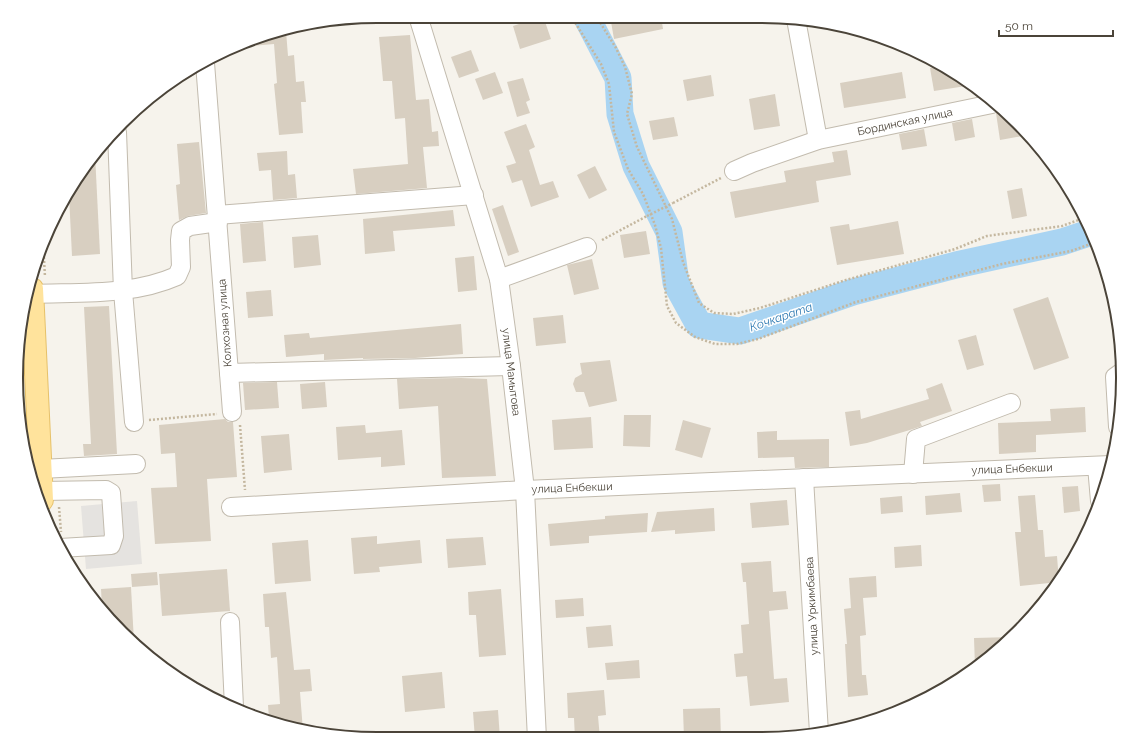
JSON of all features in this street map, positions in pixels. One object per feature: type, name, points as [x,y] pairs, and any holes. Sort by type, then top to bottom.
[{"type":"main road","points":[[32,298],[42,490]]},
{"type":"street","name":"улица Мамытова","points":[[420,23],[499,279],[511,366],[525,490],[537,732]]},
{"type":"street","points":[[797,25],[818,140]]},
{"type":"street","name":"Колхозная улица","points":[[205,67],[229,374],[511,366]]},
{"type":"street","name":"Бординская улица","points":[[734,171],[752,163],[818,140],[988,105]]},
{"type":"street","points":[[117,137],[123,291],[134,422]]},
{"type":"street","points":[[34,292],[123,291],[167,281],[177,276],[182,267],[180,240],[181,231],[190,226],[217,219],[474,195]]},
{"type":"street","points":[[499,279],[587,247]]},
{"type":"street","points":[[229,374],[232,412]]},
{"type":"street","points":[[1116,376],[1116,387]]},
{"type":"street","points":[[913,474],[916,439],[1011,403]]},
{"type":"street","points":[[41,469],[136,464]]},
{"type":"street","name":"улица Енбекши","points":[[239,507],[525,490],[1104,465]]},
{"type":"street","name":"улица Уркимбаева","points":[[804,478],[819,727]]},
{"type":"street","points":[[43,495],[106,490],[112,493],[114,536],[111,545],[66,548]]},
{"type":"street","points":[[230,622],[234,701]]},
{"type":"path","points":[[575,23],[601,64],[609,84],[614,132],[628,169],[643,194],[655,225],[661,248],[667,306],[676,323],[695,337],[715,344],[737,344],[758,339],[856,302],[1002,264],[1071,251],[1090,244]]},
{"type":"path","points":[[600,23],[616,48],[625,67],[632,94],[627,114],[637,147],[672,219],[683,262],[699,303],[714,313],[733,314],[760,308],[846,280],[955,249],[987,236],[1062,226],[1079,220]]},
{"type":"path","points":[[587,247],[734,171]]},
{"type":"path","points":[[134,422],[232,412],[240,419],[239,507]]},
{"type":"green space","points":[[23,374],[26,421],[24,401]]},
{"type":"shaded area","points":[[137,501],[142,564],[86,569],[81,506]]},
{"type":"building","points":[[522,23],[545,23],[551,39],[520,49],[513,26]]},
{"type":"building","points":[[611,23],[662,23],[663,29],[614,39]]},
{"type":"building","points":[[286,35],[288,56],[294,55],[296,82],[304,81],[306,102],[301,102],[303,133],[279,135],[274,84],[277,83],[274,44],[254,46]]},
{"type":"building","points":[[410,35],[416,100],[429,99],[432,132],[438,131],[439,146],[423,147],[427,188],[356,194],[353,169],[408,164],[405,118],[395,119],[392,81],[383,81],[379,37]]},
{"type":"building","points":[[471,50],[479,71],[459,78],[451,57]]},
{"type":"building","points":[[933,67],[939,70],[963,86],[934,91],[930,68]]},
{"type":"building","points":[[495,72],[503,93],[483,100],[475,79]]},
{"type":"building","points":[[902,72],[906,98],[844,108],[840,83]]},
{"type":"building","points":[[711,75],[714,96],[687,101],[683,80]]},
{"type":"building","points":[[523,78],[530,100],[526,102],[530,113],[517,117],[507,82]]},
{"type":"building","points":[[775,94],[780,126],[754,130],[749,99]]},
{"type":"building","points":[[996,113],[1012,127],[1021,136],[1000,140]]},
{"type":"building","points":[[674,117],[678,136],[653,140],[649,121]]},
{"type":"building","points":[[972,119],[975,137],[955,141],[952,123]]},
{"type":"building","points":[[526,124],[535,147],[529,150],[540,185],[553,181],[559,197],[531,207],[522,180],[512,183],[506,166],[516,163],[504,132]]},
{"type":"building","points":[[924,129],[927,146],[902,150],[899,134]]},
{"type":"building","points":[[199,142],[206,213],[188,216],[179,220],[176,185],[180,184],[177,144]]},
{"type":"building","points":[[847,150],[851,175],[816,181],[819,202],[735,218],[730,192],[786,182],[784,171],[834,162],[832,152]]},
{"type":"building","points":[[287,151],[288,175],[295,174],[297,198],[273,200],[271,170],[259,171],[257,153]]},
{"type":"building","points":[[95,163],[100,254],[72,256],[69,201]]},
{"type":"building","points":[[595,166],[607,190],[589,199],[577,175]]},
{"type":"building","points":[[1022,188],[1027,216],[1012,219],[1007,191]]},
{"type":"building","points":[[503,205],[519,252],[508,256],[492,209]]},
{"type":"building","points":[[453,210],[455,226],[393,231],[395,251],[365,254],[363,219]]},
{"type":"building","points":[[898,221],[904,254],[837,265],[830,227],[849,224],[850,230]]},
{"type":"building","points":[[263,222],[266,261],[243,263],[240,224]]},
{"type":"building","points":[[646,231],[650,254],[624,258],[620,235]]},
{"type":"building","points":[[318,235],[321,265],[294,268],[292,237]]},
{"type":"building","points":[[474,256],[477,290],[458,292],[455,258]]},
{"type":"building","points":[[592,259],[599,289],[574,295],[567,265]]},
{"type":"building","points":[[271,290],[273,316],[248,318],[246,292]]},
{"type":"building","points":[[1048,297],[1069,358],[1034,370],[1013,309]]},
{"type":"building","points":[[109,306],[117,454],[84,456],[83,444],[91,444],[84,307]]},
{"type":"building","points":[[563,315],[566,343],[536,346],[533,318]]},
{"type":"building","points":[[461,324],[463,354],[415,358],[324,360],[324,354],[286,357],[284,335],[309,333],[310,338]]},
{"type":"building","points":[[976,335],[984,365],[967,370],[958,340]]},
{"type":"building","points":[[610,360],[617,401],[589,407],[584,392],[576,392],[573,384],[575,378],[582,374],[580,363]]},
{"type":"building","points":[[397,379],[487,379],[496,476],[442,478],[438,406],[399,409]]},
{"type":"building","points":[[277,382],[279,408],[245,410],[243,383]]},
{"type":"building","points":[[325,382],[327,407],[302,409],[300,384]]},
{"type":"building","points":[[942,383],[952,411],[920,422],[922,426],[867,443],[850,446],[845,412],[860,410],[861,419],[929,399],[926,389]]},
{"type":"building","points":[[1085,407],[1086,432],[1036,435],[1036,452],[999,454],[998,423],[1051,421],[1050,409]]},
{"type":"building","points":[[624,415],[651,415],[650,447],[623,446]]},
{"type":"building","points":[[591,417],[593,448],[554,450],[552,420]]},
{"type":"building","points":[[225,419],[228,422],[233,422],[237,477],[207,479],[211,541],[155,544],[151,488],[177,487],[175,453],[161,454],[159,425]]},
{"type":"building","points":[[683,420],[711,428],[702,458],[675,450]]},
{"type":"building","points":[[365,425],[366,433],[402,430],[405,465],[381,467],[381,457],[338,460],[336,427]]},
{"type":"building","points":[[777,431],[777,440],[829,439],[829,467],[795,468],[794,457],[758,458],[757,432]]},
{"type":"building","points":[[289,434],[292,470],[264,473],[261,436]]},
{"type":"building","points":[[1000,484],[1001,501],[984,502],[982,485]]},
{"type":"building","points":[[1078,486],[1080,511],[1064,513],[1062,487]]},
{"type":"building","points":[[960,493],[962,512],[926,515],[925,496]]},
{"type":"building","points":[[1035,495],[1038,530],[1043,530],[1045,557],[1057,556],[1058,571],[1050,583],[1020,586],[1015,532],[1021,532],[1018,496]]},
{"type":"building","points":[[902,496],[903,512],[881,514],[880,498]]},
{"type":"building","points":[[787,500],[789,525],[752,528],[750,503]]},
{"type":"building","points":[[714,508],[715,531],[675,534],[675,530],[651,532],[657,512]]},
{"type":"building","points":[[648,513],[647,532],[589,536],[589,543],[550,546],[548,524],[605,519],[605,516]]},
{"type":"building","points":[[377,536],[377,544],[420,540],[422,563],[379,567],[380,572],[354,574],[351,538]]},
{"type":"building","points":[[483,537],[486,565],[448,568],[446,539]]},
{"type":"building","points":[[308,540],[311,581],[275,584],[272,543]]},
{"type":"building","points":[[921,545],[922,566],[895,568],[894,547]]},
{"type":"building","points":[[771,561],[773,592],[786,591],[788,609],[769,611],[774,679],[787,678],[789,702],[750,706],[747,676],[736,677],[734,654],[743,653],[741,625],[749,624],[746,582],[743,582],[741,563]]},
{"type":"building","points":[[227,569],[230,611],[162,616],[159,574]]},
{"type":"building","points":[[157,572],[158,585],[132,587],[131,574]]},
{"type":"building","points":[[876,576],[877,597],[863,598],[866,635],[860,636],[862,675],[866,675],[868,695],[848,697],[845,644],[847,644],[844,609],[851,608],[849,578]]},
{"type":"building","points":[[131,587],[134,634],[102,600],[101,589]]},
{"type":"building","points":[[501,589],[506,655],[479,657],[476,615],[469,615],[468,592]]},
{"type":"building","points":[[286,592],[294,670],[310,669],[312,691],[300,692],[302,724],[269,714],[268,705],[280,704],[277,657],[271,658],[269,627],[265,627],[263,594]]},
{"type":"building","points":[[583,598],[584,616],[556,618],[555,600]]},
{"type":"building","points":[[611,625],[613,646],[588,648],[586,627]]},
{"type":"building","points":[[1002,637],[975,661],[974,638]]},
{"type":"building","points":[[639,660],[640,678],[607,680],[605,663]]},
{"type":"building","points":[[442,672],[445,708],[405,712],[402,676]]},
{"type":"building","points":[[604,690],[606,715],[598,716],[599,732],[575,732],[574,718],[568,718],[567,693]]},
{"type":"building","points":[[720,708],[721,732],[684,732],[683,709]]},
{"type":"building","points":[[498,710],[500,732],[474,732],[473,712]]},
{"type":"waterway","name":"Кочкарата","points":[[590,23],[618,78],[620,114],[636,166],[669,232],[676,283],[699,325],[740,331],[853,292],[956,265],[1062,242],[1085,234]]}]
